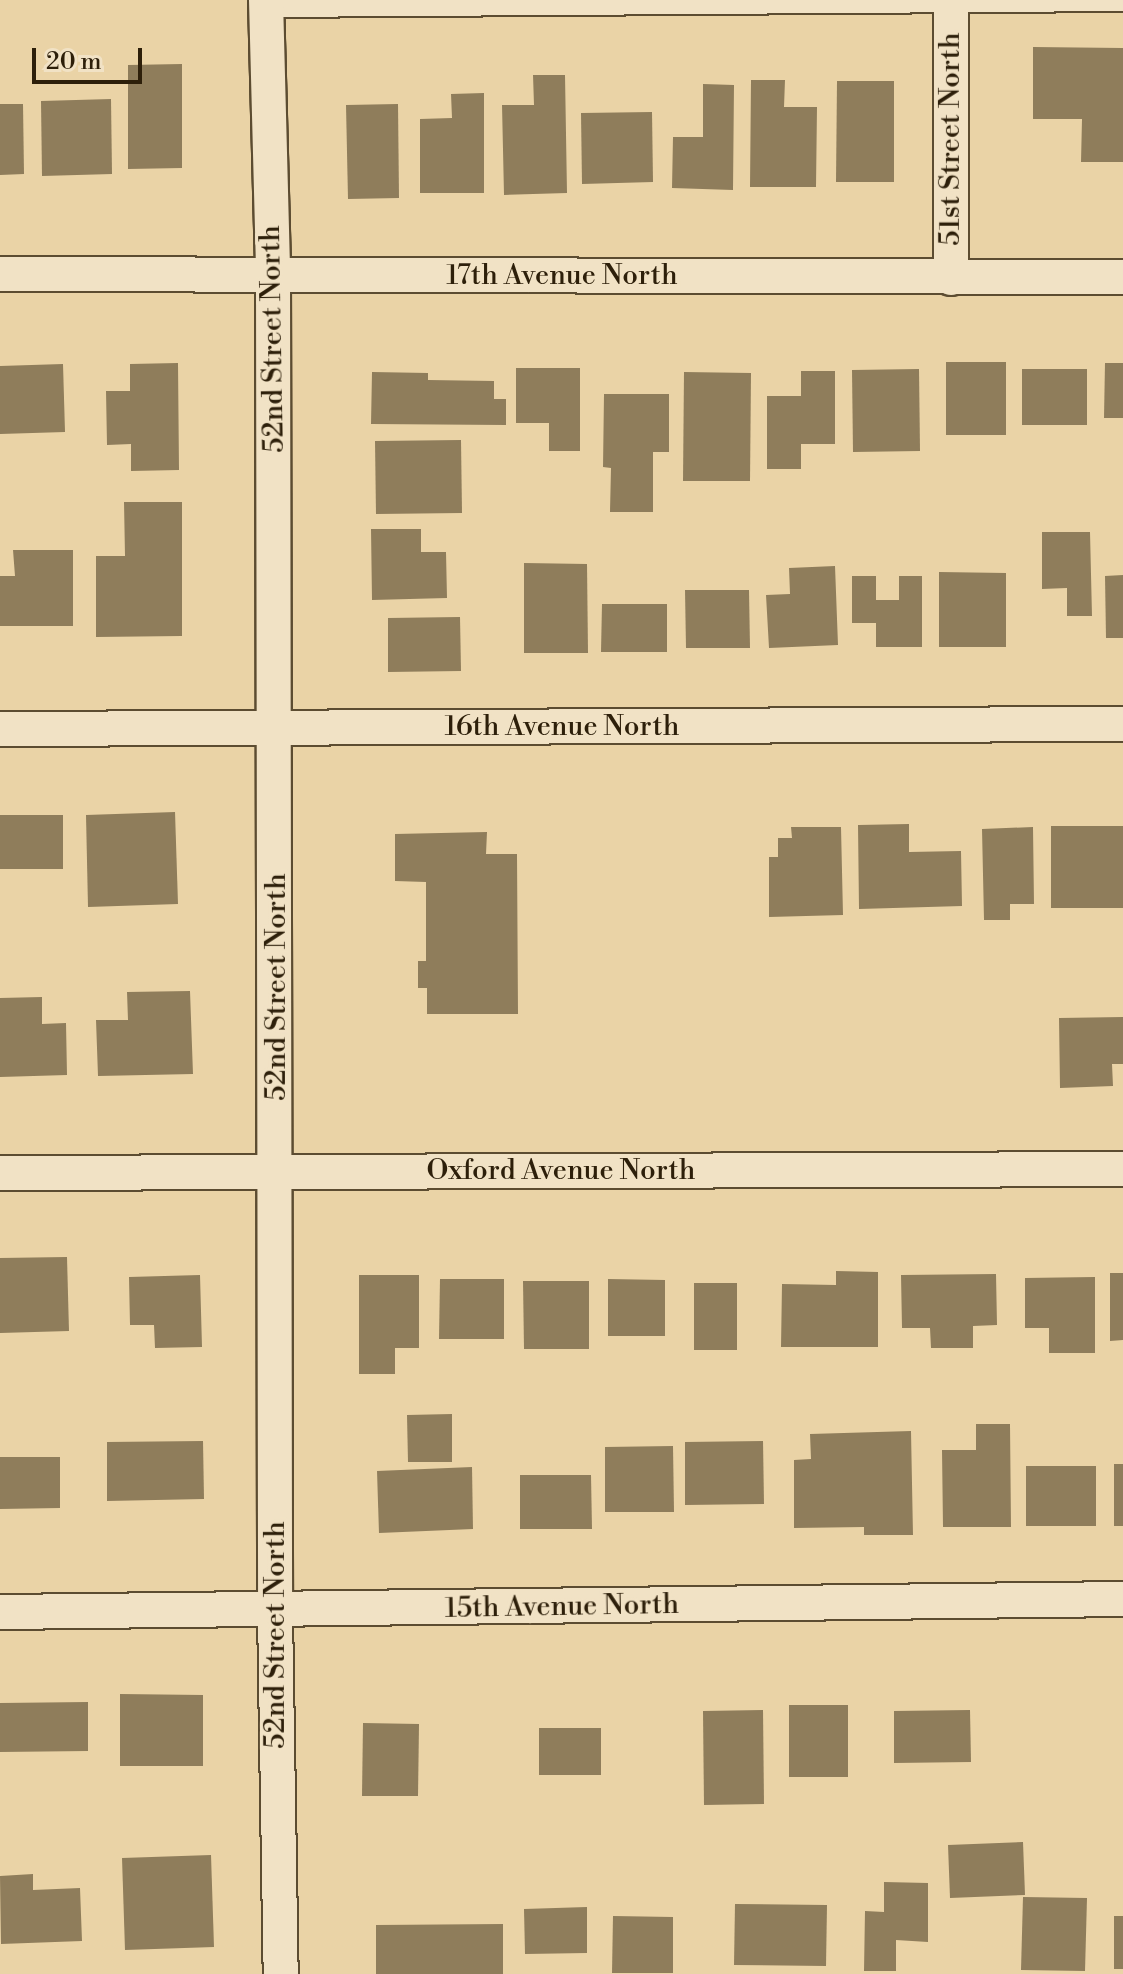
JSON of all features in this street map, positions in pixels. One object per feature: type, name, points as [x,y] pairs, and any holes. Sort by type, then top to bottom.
[{"type":"street","name":"51st Street North","points":[[951,1],[951,278]]},
{"type":"street","name":"52nd Street North","points":[[266,4],[273,275],[278,1171],[275,1611],[281,1974]]},
{"type":"street","name":"17th Avenue North","points":[[0,274],[1123,277]]},
{"type":"street","name":"16th Avenue North","points":[[0,729],[1123,724]]},
{"type":"street","name":"Oxford Avenue North","points":[[0,1173],[1123,1169]]},
{"type":"street","name":"15th Avenue North","points":[[0,1612],[1123,1599]]},
{"type":"lane","points":[[266,4],[1123,2]]},
{"type":"building","points":[[1033,47],[1123,48],[1123,162],[1081,162],[1082,119],[1033,119]]},
{"type":"building","points":[[182,64],[182,168],[128,169],[128,65]]},
{"type":"building","points":[[533,75],[565,75],[567,193],[504,195],[502,105],[534,105]]},
{"type":"building","points":[[751,80],[785,80],[784,107],[817,107],[816,187],[750,187]]},
{"type":"building","points":[[837,81],[894,81],[894,182],[836,182]]},
{"type":"building","points":[[703,84],[734,85],[733,190],[672,188],[673,137],[703,137]]},
{"type":"building","points":[[484,93],[484,193],[420,193],[420,119],[452,118],[451,94]]},
{"type":"building","points":[[111,99],[112,174],[42,176],[41,101]]},
{"type":"building","points":[[0,104],[23,104],[24,174],[0,175]]},
{"type":"building","points":[[398,104],[399,198],[348,199],[346,105]]},
{"type":"building","points":[[652,112],[653,182],[582,184],[581,113]]},
{"type":"building","points":[[946,362],[1006,362],[1006,435],[946,435]]},
{"type":"building","points":[[178,363],[179,470],[131,471],[131,444],[107,445],[106,391],[130,391],[130,364]]},
{"type":"building","points":[[1105,363],[1123,363],[1123,418],[1104,418]]},
{"type":"building","points":[[63,364],[65,432],[0,434],[0,366]]},
{"type":"building","points":[[516,368],[580,368],[580,451],[549,451],[549,423],[516,423]]},
{"type":"building","points":[[919,369],[920,451],[853,452],[852,370]]},
{"type":"building","points":[[1022,369],[1087,369],[1087,425],[1022,425]]},
{"type":"building","points":[[801,371],[835,371],[835,444],[801,444],[801,469],[767,469],[767,396],[801,396]]},
{"type":"building","points":[[372,372],[428,373],[428,380],[494,381],[494,399],[506,399],[506,425],[371,424]]},
{"type":"building","points":[[684,372],[751,373],[750,481],[683,481]]},
{"type":"building","points":[[604,394],[669,394],[669,452],[653,452],[653,512],[610,512],[611,468],[603,467]]},
{"type":"building","points":[[461,440],[462,513],[376,514],[375,441]]},
{"type":"building","points":[[124,502],[182,502],[182,636],[96,637],[96,556],[125,556]]},
{"type":"building","points":[[371,529],[421,529],[421,552],[446,552],[447,598],[372,600]]},
{"type":"building","points":[[1042,532],[1090,532],[1092,616],[1067,616],[1067,588],[1042,589]]},
{"type":"building","points":[[13,550],[73,550],[73,626],[0,626],[0,576],[15,576]]},
{"type":"building","points":[[524,563],[587,564],[588,653],[524,653]]},
{"type":"building","points":[[835,566],[838,645],[769,648],[766,595],[790,594],[789,568]]},
{"type":"building","points":[[939,572],[1006,573],[1006,647],[939,647]]},
{"type":"building","points":[[1123,575],[1123,638],[1106,638],[1105,576]]},
{"type":"building","points":[[852,576],[876,576],[876,600],[899,600],[899,576],[922,576],[922,647],[876,647],[876,623],[852,623]]},
{"type":"building","points":[[685,590],[749,590],[750,648],[686,648]]},
{"type":"building","points":[[602,604],[667,604],[667,652],[601,652]]},
{"type":"building","points":[[460,617],[461,671],[388,672],[388,618]]},
{"type":"building","points":[[175,812],[178,904],[88,907],[86,815]]},
{"type":"building","points":[[0,815],[63,815],[63,869],[0,869]]},
{"type":"building","points":[[909,824],[909,852],[961,851],[962,906],[859,909],[858,825]]},
{"type":"building","points":[[1051,826],[1123,826],[1123,908],[1051,908]]},
{"type":"building","points":[[791,827],[841,827],[843,915],[769,917],[769,857],[778,857],[778,838],[792,838]]},
{"type":"building","points":[[1033,827],[1034,904],[1010,904],[1010,920],[984,920],[982,829]]},
{"type":"building","points":[[487,832],[486,854],[517,854],[518,1014],[427,1014],[427,988],[418,988],[418,961],[426,961],[426,882],[395,881],[395,834]]},
{"type":"building","points":[[190,991],[193,1074],[98,1076],[96,1020],[128,1020],[127,992]]},
{"type":"building","points":[[42,997],[42,1024],[66,1023],[67,1075],[0,1077],[0,998]]},
{"type":"building","points":[[1123,1017],[1123,1064],[1112,1064],[1113,1086],[1060,1088],[1059,1018]]},
{"type":"building","points":[[67,1257],[69,1331],[0,1333],[0,1258]]},
{"type":"building","points":[[836,1271],[878,1272],[878,1347],[781,1347],[782,1284],[836,1285]]},
{"type":"building","points":[[1110,1273],[1123,1273],[1123,1340],[1110,1341]]},
{"type":"building","points":[[996,1274],[997,1325],[973,1326],[973,1348],[931,1348],[930,1328],[902,1328],[901,1275]]},
{"type":"building","points":[[200,1275],[202,1347],[155,1348],[154,1325],[130,1325],[129,1277]]},
{"type":"building","points":[[359,1275],[419,1275],[419,1348],[395,1348],[395,1374],[359,1374]]},
{"type":"building","points":[[1095,1277],[1095,1353],[1049,1353],[1049,1328],[1025,1328],[1025,1278]]},
{"type":"building","points":[[440,1279],[504,1279],[504,1339],[439,1339]]},
{"type":"building","points":[[608,1279],[665,1280],[665,1336],[608,1336]]},
{"type":"building","points":[[523,1281],[589,1281],[589,1349],[524,1349]]},
{"type":"building","points":[[694,1283],[737,1283],[737,1350],[694,1350]]},
{"type":"building","points":[[452,1414],[452,1462],[408,1462],[407,1415]]},
{"type":"building","points":[[976,1424],[1010,1424],[1011,1527],[943,1527],[942,1450],[976,1450]]},
{"type":"building","points":[[911,1431],[913,1535],[864,1535],[864,1527],[794,1528],[794,1460],[811,1459],[810,1434]]},
{"type":"building","points":[[203,1441],[204,1499],[107,1501],[107,1442]]},
{"type":"building","points":[[763,1441],[764,1504],[685,1505],[685,1442]]},
{"type":"building","points":[[673,1446],[674,1512],[605,1512],[605,1447]]},
{"type":"building","points":[[0,1457],[60,1457],[60,1508],[0,1509]]},
{"type":"building","points":[[1114,1464],[1123,1464],[1123,1526],[1114,1526]]},
{"type":"building","points":[[1026,1466],[1096,1466],[1096,1526],[1026,1526]]},
{"type":"building","points":[[472,1467],[473,1529],[379,1533],[377,1471]]},
{"type":"building","points":[[520,1475],[591,1475],[592,1529],[520,1529]]},
{"type":"building","points":[[120,1694],[203,1695],[203,1766],[120,1766]]},
{"type":"building","points":[[88,1702],[88,1751],[0,1752],[0,1703]]},
{"type":"building","points":[[789,1705],[848,1705],[848,1777],[789,1777]]},
{"type":"building","points":[[763,1710],[764,1804],[704,1805],[703,1711]]},
{"type":"building","points":[[970,1710],[971,1762],[894,1763],[894,1711]]},
{"type":"building","points":[[363,1723],[419,1724],[418,1796],[362,1796]]},
{"type":"building","points":[[539,1728],[601,1728],[601,1775],[539,1775]]},
{"type":"building","points":[[1023,1842],[1025,1895],[950,1898],[948,1845]]},
{"type":"building","points":[[211,1855],[214,1947],[125,1950],[122,1858]]},
{"type":"building","points":[[33,1874],[33,1890],[80,1888],[82,1941],[1,1944],[0,1876]]},
{"type":"building","points":[[884,1882],[928,1883],[928,1942],[896,1940],[896,1971],[864,1971],[865,1911],[884,1912]]},
{"type":"building","points":[[1023,1897],[1087,1898],[1085,1971],[1021,1970]]},
{"type":"building","points":[[735,1904],[827,1905],[826,1966],[734,1965]]},
{"type":"building","points":[[587,1907],[587,1953],[525,1954],[524,1909]]},
{"type":"building","points":[[613,1916],[673,1917],[673,1973],[612,1973]]},
{"type":"building","points":[[1114,1916],[1123,1916],[1123,1969],[1114,1969]]},
{"type":"building","points":[[503,1924],[503,1974],[376,1974],[376,1925]]}]
